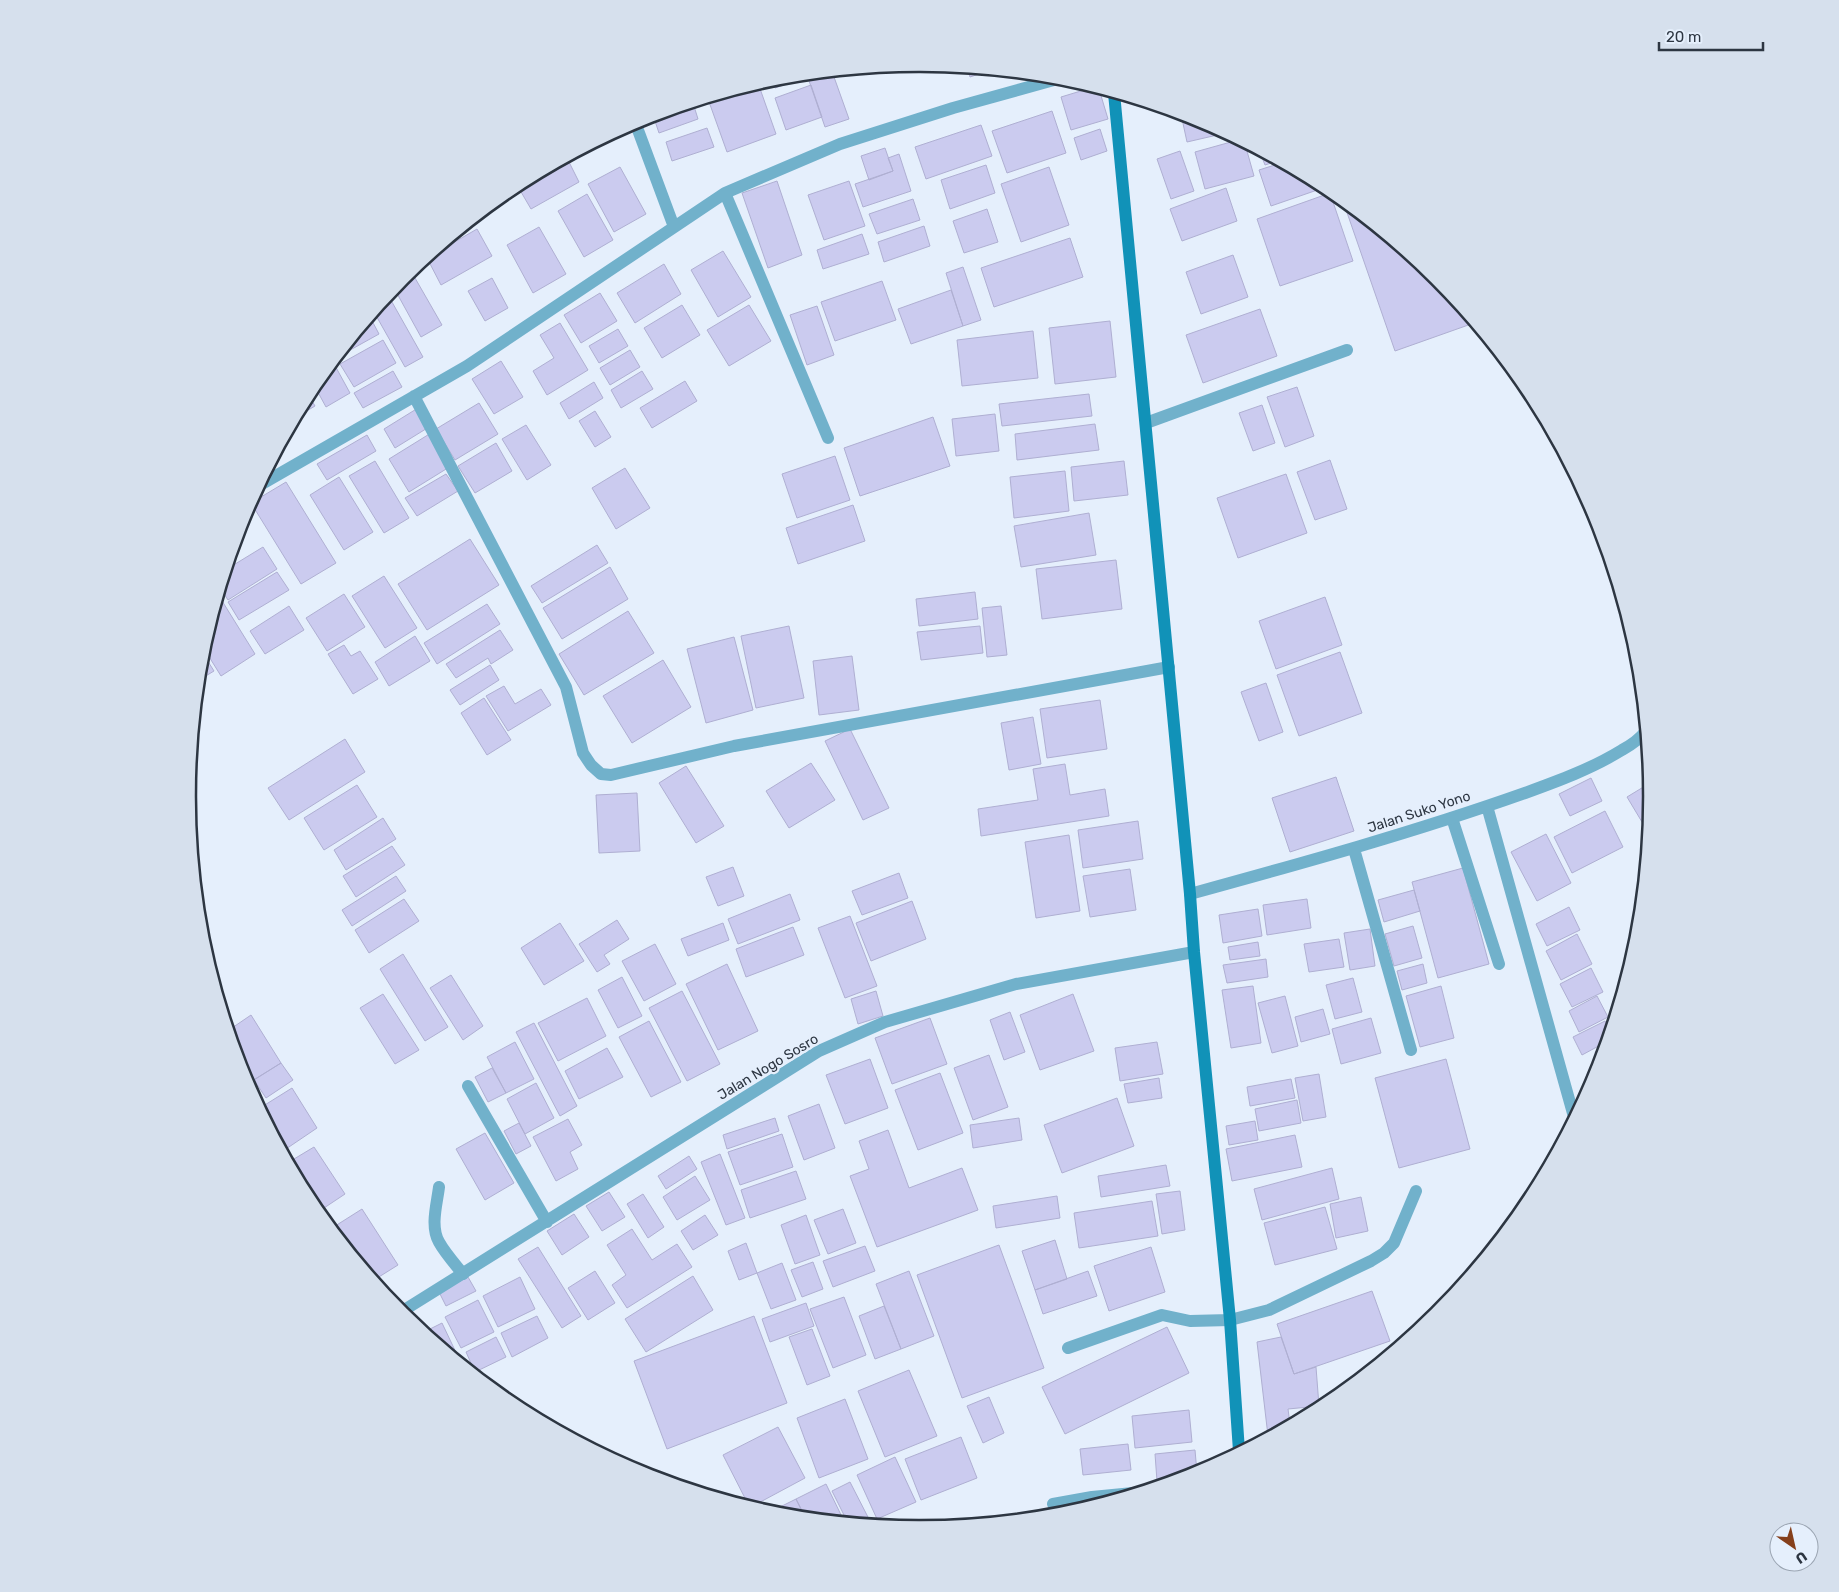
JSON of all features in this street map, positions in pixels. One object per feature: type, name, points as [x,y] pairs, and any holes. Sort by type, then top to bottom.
[{"type":"street","points":[[269,480],[467,366],[725,193],[840,144],[953,108],[1042,83]]},
{"type":"street","points":[[1115,99],[1230,1320],[1239,1445]]},
{"type":"street","points":[[638,130],[674,227]]},
{"type":"street","points":[[725,193],[828,438]]},
{"type":"street","points":[[1146,423],[1347,350]]},
{"type":"street","points":[[414,396],[566,687],[583,753],[591,765],[601,774],[611,775],[734,746],[1169,668]]},
{"type":"street","name":"Jalan Suko Yono","points":[[1190,894],[1354,848],[1488,806],[1580,774],[1640,739]]},
{"type":"street","points":[[1488,806],[1572,1108]]},
{"type":"street","points":[[1452,818],[1499,964]]},
{"type":"street","points":[[1354,848],[1410,1050]]},
{"type":"street","name":"Jalan Nogo Sosro","points":[[408,1308],[819,1051],[885,1022],[1016,984],[1194,952]]},
{"type":"street","points":[[468,1086],[546,1222]]},
{"type":"street","points":[[439,1187],[435,1222],[436,1232],[439,1242],[463,1274]]},
{"type":"street","points":[[1068,1348],[1162,1315],[1190,1321],[1230,1320],[1269,1310],[1372,1261],[1384,1253],[1394,1243],[1416,1191]]},
{"type":"street","points":[[1053,1504],[1107,1495]]},
{"type":"building","points":[[834,78],[849,119],[825,127],[809,81]]},
{"type":"building","points":[[811,85],[822,117],[786,130],[775,98]]},
{"type":"building","points":[[761,90],[776,134],[727,152],[710,104]]},
{"type":"building","points":[[1081,91],[1101,96],[1108,119],[1071,130],[1061,97]]},
{"type":"building","points":[[695,109],[698,119],[659,133],[656,123]]},
{"type":"building","points":[[1052,111],[1066,153],[1007,173],[992,131]]},
{"type":"building","points":[[1183,123],[1214,136],[1187,142]]},
{"type":"building","points":[[981,125],[992,156],[926,179],[915,147]]},
{"type":"building","points":[[707,128],[714,147],[672,161],[666,142]]},
{"type":"building","points":[[1100,129],[1107,151],[1081,160],[1074,138]]},
{"type":"building","points":[[1229,143],[1247,151],[1254,176],[1205,189],[1195,152]]},
{"type":"building","points":[[885,148],[893,171],[869,180],[861,156]]},
{"type":"building","points":[[1180,151],[1194,191],[1171,199],[1157,159]]},
{"type":"building","points":[[899,154],[911,191],[863,207],[855,184],[893,171],[888,158]]},
{"type":"building","points":[[1263,160],[1270,163],[1265,165]]},
{"type":"building","points":[[569,163],[579,182],[531,209],[521,192]]},
{"type":"building","points":[[986,165],[995,193],[950,209],[941,180]]},
{"type":"building","points":[[1274,165],[1316,191],[1271,206],[1259,170]]},
{"type":"building","points":[[620,167],[646,214],[614,232],[588,184]]},
{"type":"building","points":[[1049,167],[1069,225],[1021,242],[1001,184]]},
{"type":"building","points":[[777,181],[802,255],[768,268],[742,193]]},
{"type":"building","points":[[849,181],[865,226],[824,240],[808,195]]},
{"type":"building","points":[[1226,188],[1237,221],[1182,241],[1170,209]]},
{"type":"building","points":[[587,194],[613,240],[584,257],[558,211]]},
{"type":"building","points":[[1323,195],[1333,203],[1353,261],[1280,286],[1257,219]]},
{"type":"building","points":[[913,199],[920,220],[877,234],[869,214]]},
{"type":"building","points":[[987,209],[998,242],[964,253],[953,221]]},
{"type":"building","points":[[1347,213],[1397,252],[1431,284],[1468,325],[1395,351]]},
{"type":"building","points":[[924,226],[930,246],[884,262],[878,242]]},
{"type":"building","points":[[539,227],[566,274],[533,293],[507,245]]},
{"type":"building","points":[[477,229],[492,256],[441,285],[430,263],[454,243]]},
{"type":"building","points":[[862,234],[869,254],[823,269],[817,250]]},
{"type":"building","points":[[1070,238],[1083,277],[994,307],[981,268]]},
{"type":"building","points":[[723,251],[751,297],[718,317],[691,270]]},
{"type":"building","points":[[1233,255],[1248,297],[1201,314],[1186,272]]},
{"type":"building","points":[[664,264],[681,294],[635,323],[617,293]]},
{"type":"building","points":[[963,267],[981,320],[963,326],[946,273]]},
{"type":"building","points":[[415,278],[442,325],[421,337],[398,295]]},
{"type":"building","points":[[492,278],[508,308],[485,321],[468,291]]},
{"type":"building","points":[[882,281],[896,320],[835,341],[821,302]]},
{"type":"building","points":[[951,290],[963,326],[911,344],[898,309]]},
{"type":"building","points":[[600,293],[617,321],[581,343],[564,315]]},
{"type":"building","points":[[392,302],[423,357],[405,367],[377,318]]},
{"type":"building","points":[[682,305],[700,335],[662,358],[644,328]]},
{"type":"building","points":[[749,305],[771,341],[729,366],[707,330]]},
{"type":"building","points":[[817,306],[834,355],[807,365],[790,315]]},
{"type":"building","points":[[1260,309],[1277,356],[1203,383],[1186,335]]},
{"type":"building","points":[[1110,321],[1116,377],[1055,384],[1049,328]]},
{"type":"building","points":[[373,323],[379,334],[351,349]]},
{"type":"building","points":[[560,323],[588,370],[547,395],[533,371],[554,358],[540,335]]},
{"type":"building","points":[[618,329],[628,346],[599,363],[589,346]]},
{"type":"building","points":[[1033,331],[1038,378],[962,386],[957,340]]},
{"type":"building","points":[[383,340],[396,363],[354,387],[340,364]]},
{"type":"building","points":[[630,350],[640,367],[610,385],[600,368]]},
{"type":"building","points":[[501,361],[523,397],[494,414],[472,379]]},
{"type":"building","points":[[337,369],[350,393],[326,407],[319,393]]},
{"type":"building","points":[[393,371],[402,387],[363,408],[354,393]]},
{"type":"building","points":[[642,371],[653,389],[621,408],[611,390]]},
{"type":"building","points":[[685,381],[697,401],[652,428],[640,408]]},
{"type":"building","points":[[594,382],[603,398],[569,419],[560,403]]},
{"type":"building","points":[[1297,387],[1314,436],[1285,447],[1267,397]]},
{"type":"building","points":[[1089,394],[1092,416],[1002,426],[999,404]]},
{"type":"building","points":[[313,402],[315,406],[308,410]]},
{"type":"building","points":[[479,403],[498,434],[455,460],[436,429]]},
{"type":"building","points":[[1262,405],[1275,443],[1253,451],[1239,413]]},
{"type":"building","points":[[418,408],[429,427],[395,448],[384,429]]},
{"type":"building","points":[[595,411],[611,437],[595,447],[579,421]]},
{"type":"building","points":[[995,414],[999,451],[956,456],[952,419]]},
{"type":"building","points":[[933,417],[950,466],[860,496],[844,448]]},
{"type":"building","points":[[1095,424],[1099,450],[1017,460],[1015,434]]},
{"type":"building","points":[[526,425],[551,465],[527,480],[502,439]]},
{"type":"building","points":[[431,433],[451,466],[409,492],[389,459]]},
{"type":"building","points":[[367,435],[376,451],[327,480],[317,464]]},
{"type":"building","points":[[496,443],[512,471],[475,493],[458,466]]},
{"type":"building","points":[[835,456],[850,500],[797,518],[782,474]]},
{"type":"building","points":[[1330,460],[1347,509],[1315,520],[1297,472]]},
{"type":"building","points":[[375,461],[409,518],[384,533],[349,476]]},
{"type":"building","points":[[1124,461],[1128,495],[1074,501],[1071,467]]},
{"type":"building","points":[[625,468],[650,508],[616,529],[592,488]]},
{"type":"building","points":[[1065,471],[1069,511],[1014,518],[1010,477]]},
{"type":"building","points":[[446,474],[458,491],[417,516],[405,498]]},
{"type":"building","points":[[1286,474],[1307,533],[1238,558],[1217,498]]},
{"type":"building","points":[[339,477],[373,532],[344,550],[310,495]]},
{"type":"building","points":[[286,482],[336,563],[301,584],[255,510],[261,497]]},
{"type":"building","points":[[853,505],[865,541],[798,564],[786,528]]},
{"type":"building","points":[[1089,513],[1096,555],[1021,567],[1014,526]]},
{"type":"building","points":[[470,539],[499,585],[427,630],[398,584]]},
{"type":"building","points":[[597,545],[608,563],[542,603],[531,586]]},
{"type":"building","points":[[263,547],[277,569],[228,600],[225,595],[233,565]]},
{"type":"building","points":[[1116,560],[1122,609],[1042,619],[1036,569]]},
{"type":"building","points":[[610,567],[628,599],[562,639],[543,608]]},
{"type":"building","points":[[277,572],[289,590],[239,620],[228,602]]},
{"type":"building","points":[[384,576],[417,628],[385,648],[352,596]]},
{"type":"building","points":[[975,592],[978,619],[919,626],[916,599]]},
{"type":"building","points":[[344,594],[365,627],[327,651],[306,618]]},
{"type":"building","points":[[1325,597],[1342,645],[1276,669],[1259,621]]},
{"type":"building","points":[[223,602],[255,654],[221,676],[210,658]]},
{"type":"building","points":[[487,604],[500,624],[437,664],[424,643]]},
{"type":"building","points":[[289,606],[304,630],[265,654],[250,631]]},
{"type":"building","points":[[1001,606],[1007,655],[987,657],[982,608]]},
{"type":"building","points":[[628,611],[654,653],[584,695],[559,654]]},
{"type":"building","points":[[789,626],[804,698],[756,708],[741,636]]},
{"type":"building","points":[[980,626],[983,653],[921,660],[917,632]]},
{"type":"building","points":[[500,630],[513,650],[491,664],[488,658],[456,678],[446,664]]},
{"type":"building","points":[[415,636],[430,661],[389,686],[375,662]]},
{"type":"building","points":[[734,637],[753,710],[706,723],[687,649]]},
{"type":"building","points":[[344,645],[351,656],[360,651],[378,679],[353,694],[328,654]]},
{"type":"building","points":[[1340,652],[1362,713],[1299,736],[1277,675]]},
{"type":"building","points":[[852,656],[859,710],[819,715],[813,661]]},
{"type":"building","points":[[663,660],[691,707],[632,743],[603,696]]},
{"type":"building","points":[[209,663],[214,671],[207,675]]},
{"type":"building","points":[[490,665],[499,680],[460,705],[450,690]]},
{"type":"building","points":[[1266,683],[1283,732],[1259,741],[1241,692]]},
{"type":"building","points":[[504,686],[515,704],[541,689],[551,705],[508,731],[486,696]]},
{"type":"building","points":[[484,698],[511,740],[487,755],[461,713]]},
{"type":"building","points":[[1100,700],[1107,749],[1047,758],[1040,709]]},
{"type":"building","points":[[1033,717],[1041,764],[1009,770],[1001,723]]},
{"type":"building","points":[[850,729],[889,808],[863,820],[825,741]]},
{"type":"building","points":[[345,739],[365,772],[289,820],[268,788]]},
{"type":"building","points":[[811,763],[835,800],[789,828],[766,791]]},
{"type":"building","points":[[1065,764],[1070,795],[1105,789],[1109,816],[981,836],[978,809],[1038,800],[1033,769]]},
{"type":"building","points":[[686,766],[724,826],[696,843],[659,783]]},
{"type":"building","points":[[1336,777],[1354,831],[1290,852],[1272,798]]},
{"type":"building","points":[[1591,778],[1602,801],[1570,816],[1559,794]]},
{"type":"building","points":[[357,785],[377,817],[324,850],[304,818]]},
{"type":"building","points":[[1643,787],[1642,822],[1627,797]]},
{"type":"building","points":[[637,793],[640,851],[599,853],[596,795]]},
{"type":"building","points":[[1605,811],[1623,847],[1572,873],[1554,837]]},
{"type":"building","points":[[383,818],[396,839],[346,870],[334,850]]},
{"type":"building","points":[[1138,821],[1143,859],[1083,868],[1078,830]]},
{"type":"building","points":[[1546,834],[1571,883],[1537,901],[1511,852]]},
{"type":"building","points":[[1069,835],[1080,911],[1036,918],[1025,842]]},
{"type":"building","points":[[392,846],[405,865],[356,897],[343,876]]},
{"type":"building","points":[[733,867],[744,896],[718,906],[706,877]]},
{"type":"building","points":[[1463,868],[1489,964],[1438,978],[1412,882]]},
{"type":"building","points":[[1130,869],[1136,910],[1090,917],[1083,876]]},
{"type":"building","points":[[899,873],[908,898],[862,915],[852,891]]},
{"type":"building","points":[[396,876],[406,891],[352,926],[342,910]]},
{"type":"building","points":[[1414,890],[1420,911],[1384,922],[1378,900]]},
{"type":"building","points":[[790,894],[800,920],[738,944],[728,919]]},
{"type":"building","points":[[404,899],[419,921],[369,953],[355,930]]},
{"type":"building","points":[[1307,899],[1311,928],[1267,935],[1263,905]]},
{"type":"building","points":[[912,901],[926,939],[871,961],[856,923]]},
{"type":"building","points":[[1569,907],[1580,930],[1547,946],[1536,924]]},
{"type":"building","points":[[1258,909],[1262,936],[1223,943],[1219,915]]},
{"type":"building","points":[[850,916],[877,986],[845,998],[818,928]]},
{"type":"building","points":[[617,920],[629,939],[604,955],[610,964],[597,972],[579,944]]},
{"type":"building","points":[[560,923],[584,961],[544,985],[521,948]]},
{"type":"building","points":[[723,923],[729,940],[688,956],[681,939]]},
{"type":"building","points":[[1413,926],[1422,958],[1394,966],[1385,934]]},
{"type":"building","points":[[793,927],[804,955],[746,977],[736,949]]},
{"type":"building","points":[[1370,929],[1375,966],[1350,970],[1344,933]]},
{"type":"building","points":[[1577,934],[1592,964],[1561,980],[1546,951]]},
{"type":"building","points":[[1339,939],[1344,967],[1309,972],[1304,944]]},
{"type":"building","points":[[1258,942],[1260,956],[1230,960],[1228,947]]},
{"type":"building","points":[[655,944],[676,984],[644,1001],[622,961]]},
{"type":"building","points":[[403,954],[448,1027],[425,1041],[380,969]]},
{"type":"building","points":[[1266,959],[1268,977],[1227,983],[1223,965]]},
{"type":"building","points":[[727,964],[758,1031],[718,1050],[686,984]]},
{"type":"building","points":[[1423,964],[1427,983],[1402,990],[1397,971]]},
{"type":"building","points":[[1591,968],[1603,992],[1572,1007],[1560,984]]},
{"type":"building","points":[[451,975],[483,1026],[463,1040],[430,988]]},
{"type":"building","points":[[622,977],[642,1016],[618,1028],[598,990]]},
{"type":"building","points":[[1353,978],[1362,1012],[1335,1019],[1326,985]]},
{"type":"building","points":[[1253,986],[1261,1043],[1231,1048],[1222,990]]},
{"type":"building","points":[[1441,986],[1454,1038],[1420,1047],[1406,996]]},
{"type":"building","points":[[682,991],[720,1064],[687,1081],[649,1008]]},
{"type":"building","points":[[876,991],[883,1016],[858,1024],[851,999]]},
{"type":"building","points":[[383,994],[419,1050],[395,1064],[360,1008]]},
{"type":"building","points":[[1073,994],[1094,1051],[1040,1070],[1020,1015]]},
{"type":"building","points":[[1285,996],[1298,1046],[1272,1053],[1258,1003]]},
{"type":"building","points":[[1597,996],[1608,1017],[1579,1032],[1569,1011]]},
{"type":"building","points":[[587,998],[606,1036],[558,1061],[538,1023]]},
{"type":"building","points":[[1323,1009],[1330,1034],[1301,1042],[1295,1017]]},
{"type":"building","points":[[1010,1012],[1025,1052],[1004,1060],[990,1020]]},
{"type":"building","points":[[251,1015],[281,1063],[254,1080],[233,1027]]},
{"type":"building","points":[[930,1018],[947,1064],[892,1084],[875,1038]]},
{"type":"building","points":[[1371,1018],[1381,1053],[1341,1064],[1332,1029]]},
{"type":"building","points":[[649,1021],[681,1082],[651,1097],[619,1037]]},
{"type":"building","points":[[1605,1021],[1606,1024],[1598,1046],[1582,1055],[1573,1037]]},
{"type":"building","points":[[534,1023],[577,1106],[560,1116],[516,1032]]},
{"type":"building","points":[[515,1042],[534,1079],[506,1093],[487,1057]]},
{"type":"building","points":[[1157,1042],[1163,1074],[1120,1081],[1115,1048]]},
{"type":"building","points":[[607,1048],[623,1077],[579,1099],[565,1071]]},
{"type":"building","points":[[989,1055],[1008,1107],[973,1120],[954,1068]]},
{"type":"building","points":[[870,1059],[888,1108],[845,1124],[826,1075]]},
{"type":"building","points":[[1446,1059],[1470,1149],[1399,1168],[1375,1078]]},
{"type":"building","points":[[281,1063],[293,1080],[266,1098],[254,1080]]},
{"type":"building","points":[[492,1068],[506,1093],[488,1102],[475,1077]]},
{"type":"building","points":[[940,1073],[963,1133],[918,1150],[895,1090]]},
{"type":"building","points":[[1319,1074],[1326,1117],[1303,1121],[1295,1078]]},
{"type":"building","points":[[1159,1078],[1162,1098],[1128,1103],[1124,1084]]},
{"type":"building","points":[[1291,1079],[1295,1098],[1250,1106],[1247,1087]]},
{"type":"building","points":[[536,1083],[554,1118],[525,1134],[507,1099]]},
{"type":"building","points":[[292,1088],[317,1128],[288,1148],[266,1104]]},
{"type":"building","points":[[1117,1098],[1134,1146],[1062,1173],[1044,1125]]},
{"type":"building","points":[[1297,1100],[1301,1123],[1259,1131],[1255,1109]]},
{"type":"building","points":[[819,1104],[835,1148],[804,1160],[788,1116]]},
{"type":"building","points":[[775,1118],[779,1131],[727,1149],[723,1135]]},
{"type":"building","points":[[1019,1118],[1022,1140],[973,1148],[970,1125]]},
{"type":"building","points":[[568,1119],[582,1145],[570,1152],[578,1169],[556,1181],[533,1137]]},
{"type":"building","points":[[1255,1121],[1258,1140],[1229,1145],[1226,1126]]},
{"type":"building","points":[[519,1123],[531,1146],[516,1154],[504,1131]]},
{"type":"building","points":[[888,1130],[909,1188],[962,1168],[978,1210],[877,1247],[850,1176],[869,1169],[859,1141]]},
{"type":"building","points":[[485,1133],[514,1183],[485,1200],[456,1149]]},
{"type":"building","points":[[782,1134],[793,1167],[740,1185],[728,1152]]},
{"type":"building","points":[[1295,1135],[1302,1167],[1232,1181],[1226,1149]]},
{"type":"building","points":[[314,1147],[345,1194],[325,1207],[294,1159]]},
{"type":"building","points":[[720,1154],[745,1218],[726,1225],[701,1162]]},
{"type":"building","points":[[689,1156],[697,1169],[666,1189],[658,1176]]},
{"type":"building","points":[[1166,1165],[1170,1186],[1101,1197],[1098,1176]]},
{"type":"building","points":[[1332,1168],[1339,1199],[1262,1220],[1254,1189]]},
{"type":"building","points":[[796,1171],[806,1199],[750,1218],[741,1190]]},
{"type":"building","points":[[695,1176],[710,1200],[677,1220],[663,1197]]},
{"type":"building","points":[[1180,1191],[1185,1230],[1162,1234],[1156,1194]]},
{"type":"building","points":[[609,1192],[625,1217],[602,1231],[586,1206]]},
{"type":"building","points":[[643,1194],[664,1227],[648,1238],[627,1204]]},
{"type":"building","points":[[1057,1196],[1060,1218],[996,1228],[993,1206]]},
{"type":"building","points":[[1361,1197],[1368,1231],[1336,1238],[1330,1204]]},
{"type":"building","points":[[1152,1201],[1158,1236],[1079,1248],[1074,1213]]},
{"type":"building","points":[[1325,1207],[1337,1249],[1275,1265],[1264,1223]]},
{"type":"building","points":[[362,1209],[398,1265],[379,1277],[338,1224]]},
{"type":"building","points":[[843,1209],[856,1243],[828,1254],[814,1220]]},
{"type":"building","points":[[574,1214],[589,1237],[562,1255],[547,1231]]},
{"type":"building","points":[[705,1215],[718,1235],[693,1250],[681,1231]]},
{"type":"building","points":[[806,1215],[820,1255],[795,1264],[781,1225]]},
{"type":"building","points":[[632,1229],[652,1260],[677,1244],[692,1267],[627,1308],[612,1285],[626,1275],[607,1245]]},
{"type":"building","points":[[1055,1240],[1067,1279],[1035,1290],[1022,1251]]},
{"type":"building","points":[[746,1243],[757,1273],[739,1280],[728,1251]]},
{"type":"building","points":[[999,1245],[1044,1368],[962,1398],[917,1275]]},
{"type":"building","points":[[865,1246],[875,1271],[833,1287],[823,1261]]},
{"type":"building","points":[[538,1247],[581,1316],[562,1328],[518,1259]]},
{"type":"building","points":[[1151,1247],[1165,1292],[1109,1311],[1094,1266]]},
{"type":"building","points":[[813,1262],[823,1289],[802,1297],[791,1270]]},
{"type":"building","points":[[782,1263],[796,1300],[771,1309],[757,1273]]},
{"type":"building","points":[[595,1271],[615,1303],[588,1320],[568,1288]]},
{"type":"building","points":[[909,1271],[934,1336],[901,1349],[876,1284]]},
{"type":"building","points":[[1088,1271],[1097,1296],[1043,1314],[1035,1290]]},
{"type":"building","points":[[693,1276],[713,1310],[646,1352],[625,1319]]},
{"type":"building","points":[[468,1277],[476,1291],[446,1306],[439,1292]]},
{"type":"building","points":[[520,1277],[535,1309],[498,1327],[483,1296]]},
{"type":"building","points":[[1372,1291],[1390,1341],[1294,1374],[1277,1324]]},
{"type":"building","points":[[844,1297],[866,1355],[833,1368],[810,1309]]},
{"type":"building","points":[[478,1300],[494,1332],[461,1348],[445,1317]]},
{"type":"building","points":[[806,1303],[814,1326],[770,1342],[762,1319]]},
{"type":"building","points":[[884,1306],[901,1349],[875,1359],[859,1316]]},
{"type":"building","points":[[537,1316],[548,1338],[512,1357],[501,1333]]},
{"type":"building","points":[[754,1316],[787,1403],[667,1449],[634,1361]]},
{"type":"building","points":[[442,1323],[455,1351],[442,1340],[430,1329]]},
{"type":"building","points":[[1167,1327],[1189,1373],[1065,1434],[1042,1387]]},
{"type":"building","points":[[812,1329],[830,1376],[807,1385],[789,1337]]},
{"type":"building","points":[[496,1337],[506,1357],[479,1370],[471,1364],[466,1352]]},
{"type":"building","points":[[1281,1337],[1294,1374],[1316,1367],[1319,1400],[1306,1407],[1288,1409],[1289,1418],[1267,1430],[1257,1342]]},
{"type":"building","points":[[909,1370],[937,1436],[885,1457],[858,1391]]},
{"type":"building","points":[[989,1397],[1004,1433],[983,1443],[967,1406]]},
{"type":"building","points":[[845,1399],[868,1459],[819,1478],[797,1418]]},
{"type":"building","points":[[1189,1410],[1192,1442],[1135,1448],[1132,1416]]},
{"type":"building","points":[[778,1427],[805,1478],[761,1502],[745,1498],[723,1455]]},
{"type":"building","points":[[961,1437],[977,1478],[921,1500],[905,1459]]},
{"type":"building","points":[[1128,1444],[1131,1470],[1083,1475],[1080,1449]]},
{"type":"building","points":[[1195,1450],[1196,1464],[1157,1479],[1155,1454]]},
{"type":"building","points":[[895,1457],[916,1502],[877,1518],[857,1475]]},
{"type":"building","points":[[850,1482],[868,1518],[844,1515],[832,1491]]},
{"type":"building","points":[[826,1484],[841,1515],[801,1509],[796,1499]]},
{"type":"building","points":[[796,1499],[801,1509],[781,1506]]}]
